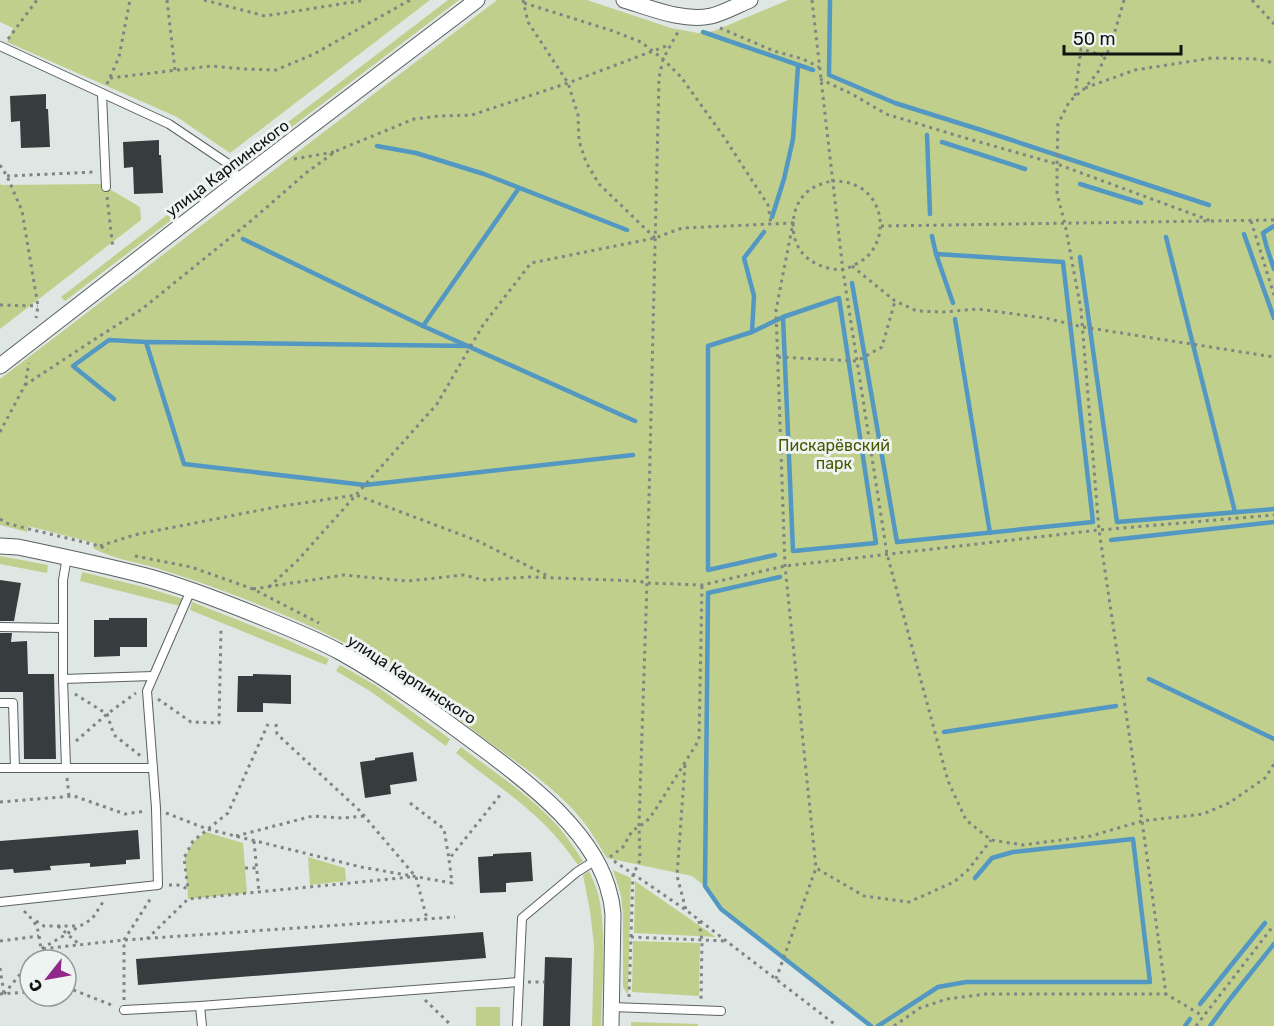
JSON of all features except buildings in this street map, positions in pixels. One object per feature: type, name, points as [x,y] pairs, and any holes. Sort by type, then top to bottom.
[{"type":"street","name":"улица Карпинского","points":[[0,366],[477,0]]},
{"type":"street","points":[[627,0],[666,13],[692,17],[713,16],[750,0]]},
{"type":"street","name":"улица Карпинского","points":[[0,536],[18,547]]},
{"type":"street","name":"улица Карпинского","points":[[0,546],[18,547],[147,576],[191,590],[289,628],[338,651],[418,701],[534,789],[603,859],[604,877],[613,914],[611,1026]]},
{"type":"lane","points":[[1,47],[169,124],[227,163],[240,180]]},
{"type":"lane","points":[[102,93],[106,187]]},
{"type":"lane","points":[[66,767],[63,580],[67,557]]},
{"type":"lane","points":[[0,902],[158,885],[150,684],[191,590]]},
{"type":"lane","points":[[0,627],[63,628]]},
{"type":"lane","points":[[63,683],[150,684]]},
{"type":"lane","points":[[0,703],[13,703],[15,768]]},
{"type":"lane","points":[[0,768],[153,767]]},
{"type":"lane","points":[[517,1026],[522,918],[577,872],[603,859]]},
{"type":"lane","points":[[124,1010],[519,982]]},
{"type":"lane","points":[[200,1006],[202,1026]]},
{"type":"lane","points":[[612,1007],[721,1011]]},
{"type":"path","points":[[1,47],[37,0]]},
{"type":"path","points":[[102,93],[119,57],[130,0]]},
{"type":"path","points":[[167,0],[175,70]]},
{"type":"path","points":[[204,0],[265,16],[366,0]]},
{"type":"path","points":[[110,78],[211,66],[276,70],[314,54],[410,0]]},
{"type":"path","points":[[812,0],[843,271],[887,554],[948,781],[966,820],[991,840],[1023,844],[1091,836],[1142,821],[1203,814],[1229,803],[1265,778],[1274,764]]},
{"type":"path","points":[[1124,0],[1111,45],[1098,72],[1069,102],[1058,124],[1057,194],[1081,310],[1099,530],[1166,994]]},
{"type":"path","points":[[1252,0],[1274,24]]},
{"type":"path","points":[[655,238],[599,184],[586,162],[579,141],[578,115],[568,83],[528,22],[524,1],[641,42],[663,58],[681,77],[724,136],[768,205],[771,224]]},
{"type":"path","points":[[629,1008],[633,875],[640,860],[639,825],[659,78],[663,58],[692,17],[819,67]]},
{"type":"path","points":[[286,160],[336,151],[414,119],[472,115],[568,83],[671,44]]},
{"type":"path","points":[[1075,97],[1081,49],[1106,56]]},
{"type":"path","points":[[1085,88],[1135,70],[1212,58],[1258,59],[1274,63]]},
{"type":"path","points":[[820,79],[886,114],[1057,164],[1215,222]]},
{"type":"path","points":[[25,386],[142,309],[306,172],[336,151]]},
{"type":"path","points":[[0,165],[22,211],[38,306],[25,386],[0,432]]},
{"type":"path","points":[[7,176],[106,172]]},
{"type":"path","points":[[776,979],[816,868],[784,566],[776,310],[795,211],[807,192],[818,185],[832,181],[846,182],[860,187],[871,197],[878,211],[881,226],[879,239],[873,251],[863,260],[843,271],[825,268],[813,262],[803,253],[796,241],[793,223]]},
{"type":"path","points":[[106,187],[113,249]]},
{"type":"path","points":[[881,226],[1274,220]]},
{"type":"path","points":[[1251,221],[1274,295]]},
{"type":"path","points":[[269,586],[298,560],[437,404],[483,325],[531,263],[655,238],[682,228],[793,223]]},
{"type":"path","points":[[852,267],[895,301],[917,311],[942,312],[977,309],[1045,318],[1083,327],[1274,357]]},
{"type":"path","points":[[777,357],[857,360],[882,348],[895,301]]},
{"type":"path","points":[[0,305],[38,306]]},
{"type":"path","points":[[100,546],[134,535],[276,507],[356,495],[478,541],[552,578]]},
{"type":"path","points":[[253,589],[344,574],[408,581],[464,575],[483,580],[529,577],[702,585],[784,566],[1099,530],[1274,515]]},
{"type":"path","points":[[603,859],[623,847],[632,831],[646,822],[699,740],[702,585]]},
{"type":"path","points":[[74,743],[107,714],[150,684],[191,722],[219,723],[221,629]]},
{"type":"path","points":[[63,683],[107,714],[114,735],[153,767]]},
{"type":"path","points":[[78,992],[124,1010],[124,940],[158,885],[178,885],[188,889],[184,858],[193,841],[228,813],[268,724]]},
{"type":"path","points":[[276,724],[278,734],[365,816],[416,877],[427,919]]},
{"type":"path","points":[[685,764],[677,876],[686,910]]},
{"type":"path","points":[[66,767],[69,796]]},
{"type":"path","points":[[449,859],[501,794]]},
{"type":"path","points":[[0,802],[74,796],[125,814],[156,809],[207,829],[254,841],[361,867],[452,883],[444,829],[410,804]]},
{"type":"path","points":[[235,836],[313,816],[343,818],[365,816]]},
{"type":"path","points":[[816,868],[864,896],[909,902],[954,882],[968,870],[991,840]]},
{"type":"path","points":[[254,841],[260,892]]},
{"type":"path","points":[[603,859],[633,875],[686,910],[837,1026]]},
{"type":"path","points":[[245,868],[257,868]]},
{"type":"path","points":[[147,939],[188,899],[416,877]]},
{"type":"path","points":[[43,948],[92,919],[111,891]]},
{"type":"path","points":[[14,901],[44,926],[81,926]]},
{"type":"path","points":[[51,948],[124,940],[455,916]]},
{"type":"path","points":[[34,920],[38,928],[41,948]]},
{"type":"path","points":[[699,921],[702,941],[701,1010]]},
{"type":"path","points":[[1196,1026],[1274,925]]},
{"type":"path","points":[[58,926],[80,945]]},
{"type":"path","points":[[0,941],[39,936]]},
{"type":"path","points":[[631,937],[726,941]]},
{"type":"path","points":[[0,968],[2,994]]},
{"type":"path","points":[[2,994],[18,976]]},
{"type":"path","points":[[415,990],[452,1026]]},
{"type":"path","points":[[2,994],[18,993]]},
{"type":"path","points":[[894,1026],[920,1008],[947,999],[986,994],[1166,994],[1203,1016]]},
{"type":"green space","points":[[0,0],[430,0],[230,153],[177,117],[7,42],[13,28],[0,22]]},
{"type":"green space","points":[[448,0],[459,0],[255,155],[246,154]]},
{"type":"green space","name":"Пискарёвский парк","points":[[497,0],[587,0],[671,28],[698,33],[714,31],[788,0],[1274,0],[1274,1026],[871,1026],[721,909],[706,887],[692,876],[607,858],[582,820],[549,786],[434,700],[362,652],[308,625],[236,596],[165,571],[108,555],[93,548],[94,543],[28,526],[27,532],[0,525],[0,379]]},
{"type":"green space","points":[[224,171],[225,179],[65,301],[61,297]]},
{"type":"green space","points":[[0,183],[1,185],[101,184],[140,207],[141,220],[0,329]]},
{"type":"green space","points":[[0,556],[48,565],[47,573],[0,564]]},
{"type":"green space","points":[[82,572],[183,599],[180,606],[80,581]]},
{"type":"green space","points":[[192,602],[329,659],[326,665],[190,610]]},
{"type":"green space","points":[[340,665],[375,685],[450,739],[446,746],[370,691],[336,671]]},
{"type":"green space","points":[[461,747],[542,810],[560,829],[583,861],[578,865],[535,815],[456,753]]},
{"type":"green space","points":[[206,832],[243,843],[247,893],[188,899],[185,857],[193,842]]},
{"type":"green space","points":[[308,857],[345,868],[346,881],[310,885]]},
{"type":"green space","points":[[613,870],[631,878],[628,995],[623,987],[621,895]]},
{"type":"green space","points":[[589,871],[598,894],[603,929],[601,1026],[592,1026],[594,945],[583,875]]},
{"type":"green space","points":[[635,881],[716,937],[634,933]]},
{"type":"green space","points":[[633,941],[700,943],[699,996],[632,992]]},
{"type":"green space","points":[[476,1007],[500,1007],[500,1026],[476,1026]]},
{"type":"green space","points":[[631,1022],[698,1024],[698,1026],[631,1026]]},
{"type":"waterway","points":[[830,0],[829,75],[895,103],[1209,205]]},
{"type":"waterway","points":[[703,32],[813,70]]},
{"type":"waterway","points":[[772,217],[793,139],[798,66]]},
{"type":"waterway","points":[[927,135],[930,214]]},
{"type":"waterway","points":[[942,142],[1025,169]]},
{"type":"waterway","points":[[377,146],[416,153],[484,174],[627,230]]},
{"type":"waterway","points":[[1080,184],[1141,203]]},
{"type":"waterway","points":[[423,326],[519,188]]},
{"type":"waterway","points":[[1274,226],[1263,233],[1274,269]]},
{"type":"waterway","points":[[752,332],[754,296],[744,258],[764,232]]},
{"type":"waterway","points":[[1244,234],[1274,318]]},
{"type":"waterway","points":[[932,236],[953,303]]},
{"type":"waterway","points":[[1166,237],[1235,512]]},
{"type":"waterway","points":[[243,239],[423,326],[635,421]]},
{"type":"waterway","points":[[852,283],[897,542],[1093,522],[1063,262],[936,254]]},
{"type":"waterway","points":[[1080,257],[1117,522],[1274,509]]},
{"type":"waterway","points":[[775,555],[708,570],[708,346],[752,332],[783,317],[839,298],[876,543],[793,551],[783,317]]},
{"type":"waterway","points":[[955,319],[990,533]]},
{"type":"waterway","points":[[114,399],[73,366],[109,340],[146,342]]},
{"type":"waterway","points":[[470,346],[146,342],[184,464],[365,485],[633,455]]},
{"type":"waterway","points":[[1111,540],[1274,522]]},
{"type":"waterway","points":[[780,577],[708,593],[705,886],[721,909],[871,1026]]},
{"type":"waterway","points":[[1149,679],[1274,739]]},
{"type":"waterway","points":[[944,732],[1116,706]]},
{"type":"waterway","points":[[878,1026],[938,987],[966,982],[1150,982],[1133,839],[1013,852],[992,858],[975,878]]},
{"type":"waterway","points":[[1200,1004],[1265,923]]},
{"type":"waterway","points":[[1210,1026],[1274,944]]},
{"type":"waterway","points":[[1185,1026],[1190,1019]]}]
